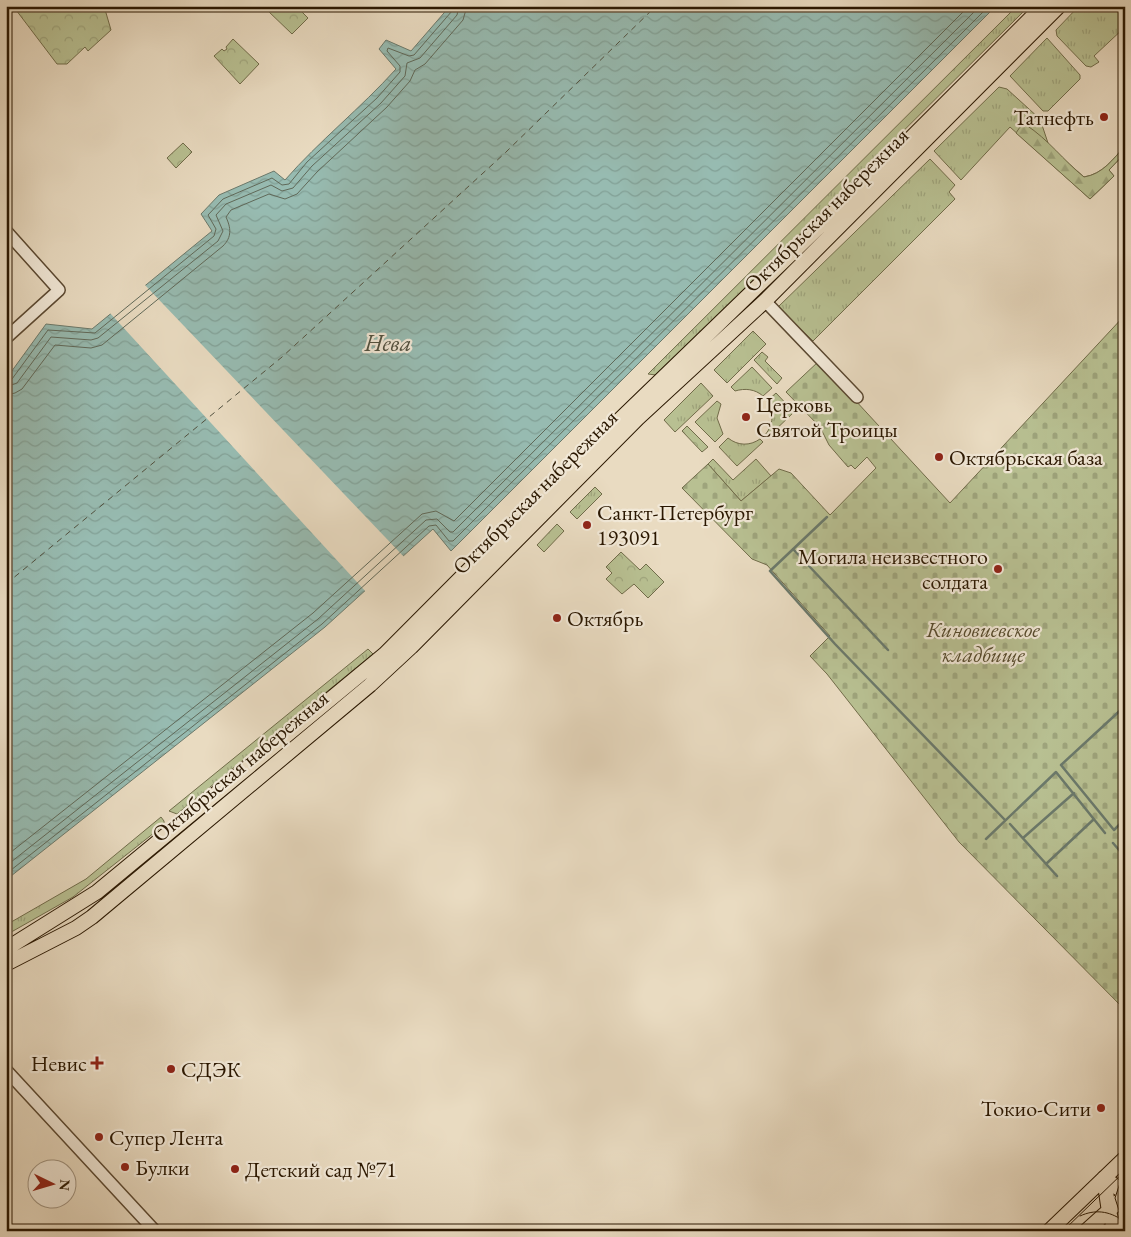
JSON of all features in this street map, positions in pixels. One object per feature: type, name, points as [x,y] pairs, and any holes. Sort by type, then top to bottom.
[{"type":"main road","name":"Октябрьская набережная","points":[[6,949],[97,892],[385,654],[578,460],[912,137],[1043,6]]},
{"type":"main road","name":"Октябрьская набережная","points":[[6,964],[76,928],[92,917],[370,685],[468,591],[638,418],[765,301],[1058,6]]},
{"type":"main road","points":[[1049,1231],[1125,1158]]},
{"type":"main road","points":[[1104,1178],[1125,1193]]},
{"type":"main road","points":[[1104,1178],[1108,1212],[1115,1231]]},
{"type":"main road","points":[[1086,1231],[1125,1196]]},
{"type":"street","points":[[6,231],[59,290],[6,338]]},
{"type":"street","points":[[765,301],[857,397]]},
{"type":"street","points":[[6,1070],[155,1231]]},
{"type":"green space","points":[[13,6],[104,6],[111,30],[88,51],[85,47],[67,64],[57,64]]},
{"type":"green space","points":[[267,6],[296,6],[308,18],[292,34],[267,10]]},
{"type":"green space","points":[[1017,6],[1029,6],[659,374],[648,374]]},
{"type":"green space","points":[[1079,6],[1125,6],[1125,27],[1094,56],[1099,62],[1091,67],[1086,66],[1057,36],[1056,30]]},
{"type":"green space","points":[[1047,38],[1080,75],[1080,79],[1048,111],[1043,111],[1010,76]]},
{"type":"green space","points":[[233,39],[259,64],[240,84],[214,56],[222,49],[224,51],[227,49],[226,47]]},
{"type":"green space","points":[[999,87],[1007,89],[1040,119],[1049,146],[1084,177],[1097,173],[1112,161],[1125,146],[1125,153],[1109,170],[1114,176],[1090,199],[1010,127],[961,180],[934,151]]},
{"type":"green space","points":[[1026,125],[1042,137],[1084,177],[1097,173],[1112,161],[1125,146],[1125,153],[1109,170],[1114,176],[1090,199],[1016,133],[1020,127]]},
{"type":"green space","points":[[183,143],[192,152],[176,168],[167,158]]},
{"type":"green space","points":[[930,159],[955,185],[949,192],[955,199],[813,341],[778,307]]},
{"type":"green space","name":"Киновиевское кладбище","points":[[1125,315],[1125,1010],[959,842],[827,674],[810,656],[830,636],[767,565],[752,559],[682,488],[708,464],[741,501],[779,469],[791,473],[830,515],[876,468],[867,457],[855,469],[851,465],[848,467],[829,445],[820,427],[786,392],[819,361],[950,503]]},
{"type":"green space","points":[[753,331],[766,344],[727,383],[714,370]]},
{"type":"green space","points":[[762,352],[768,357],[765,361],[782,378],[777,384],[754,360]]},
{"type":"green space","points":[[752,367],[772,388],[763,396],[750,390],[735,391],[731,387]]},
{"type":"green space","points":[[701,383],[713,396],[675,432],[664,420]]},
{"type":"green space","points":[[776,393],[794,412],[768,437],[765,435],[770,427],[772,418],[767,401]]},
{"type":"green space","points":[[717,401],[721,404],[717,418],[723,434],[715,442],[695,422]]},
{"type":"green space","points":[[687,426],[708,447],[702,452],[682,431]]},
{"type":"green space","points":[[728,438],[740,444],[748,444],[760,439],[763,442],[737,466],[719,447]]},
{"type":"green space","points":[[713,459],[733,480],[756,459],[771,476],[741,501],[708,464]]},
{"type":"green space","points":[[595,487],[602,494],[577,519],[570,512]]},
{"type":"green space","points":[[557,524],[564,531],[544,552],[537,545]]},
{"type":"green space","points":[[621,552],[640,570],[646,564],[664,582],[648,598],[634,584],[622,594],[606,579],[612,573],[606,567]]},
{"type":"green space","points":[[368,649],[373,654],[177,814],[169,811]]},
{"type":"green space","points":[[161,817],[164,825],[73,897],[6,935],[6,925],[86,879]]},
{"type":"water","name":"Нева","points":[[450,6],[996,6],[451,551],[433,529],[325,627],[6,880],[6,379],[46,324],[92,329],[212,231],[201,214],[219,195],[274,171],[285,180],[396,69],[379,49],[386,40],[411,51]]},
{"type":"pier","points":[[144,284],[405,558],[367,593],[109,312]]},
{"type":"waterway","points":[[827,517],[770,571],[835,644],[1005,820]]},
{"type":"waterway","points":[[793,549],[888,650]]},
{"type":"waterway","points":[[1125,706],[1061,765],[1114,830],[1125,819]]},
{"type":"waterway","points":[[986,839],[1056,772],[1105,833]]},
{"type":"waterway","points":[[1023,838],[1074,793]]},
{"type":"waterway","points":[[1046,864],[1094,819]]},
{"type":"waterway","points":[[1010,824],[1057,876]]},
{"type":"waterway","points":[[1120,838],[1125,844]]},
{"type":"waterway","points":[[1113,843],[1125,857]]},
{"type":"ferry route","points":[[6,584],[282,357],[505,153],[656,6]]},
{"type":"tram line","points":[[1063,1231],[1125,1171]]},
{"type":"tram line","points":[[1122,1177],[1115,1198],[1125,1229]]},
{"type":"tram line","points":[[1080,1216],[1091,1212],[1102,1212],[1122,1220]]},
{"type":"place","name":"Татнефть","points":[[1104,117]]},
{"type":"place","name":"Церковь Святой Троицы","points":[[746,417]]},
{"type":"place","name":"Октябрьская база","points":[[939,457]]},
{"type":"place","name":"Санкт-Петербург 193091","points":[[587,525]]},
{"type":"place","name":"Могила неизвестного солдата","points":[[998,569]]},
{"type":"place","name":"Октябрь","points":[[557,618]]},
{"type":"place","name":"Невис","points":[[97,1063]]},
{"type":"place","name":"СДЭК","points":[[171,1069]]},
{"type":"place","name":"Токио-Сити","points":[[1101,1108]]},
{"type":"place","name":"Супер Лента","points":[[99,1137]]},
{"type":"place","name":"Булки","points":[[125,1167]]},
{"type":"place","name":"Детский сад №71","points":[[235,1169]]}]
